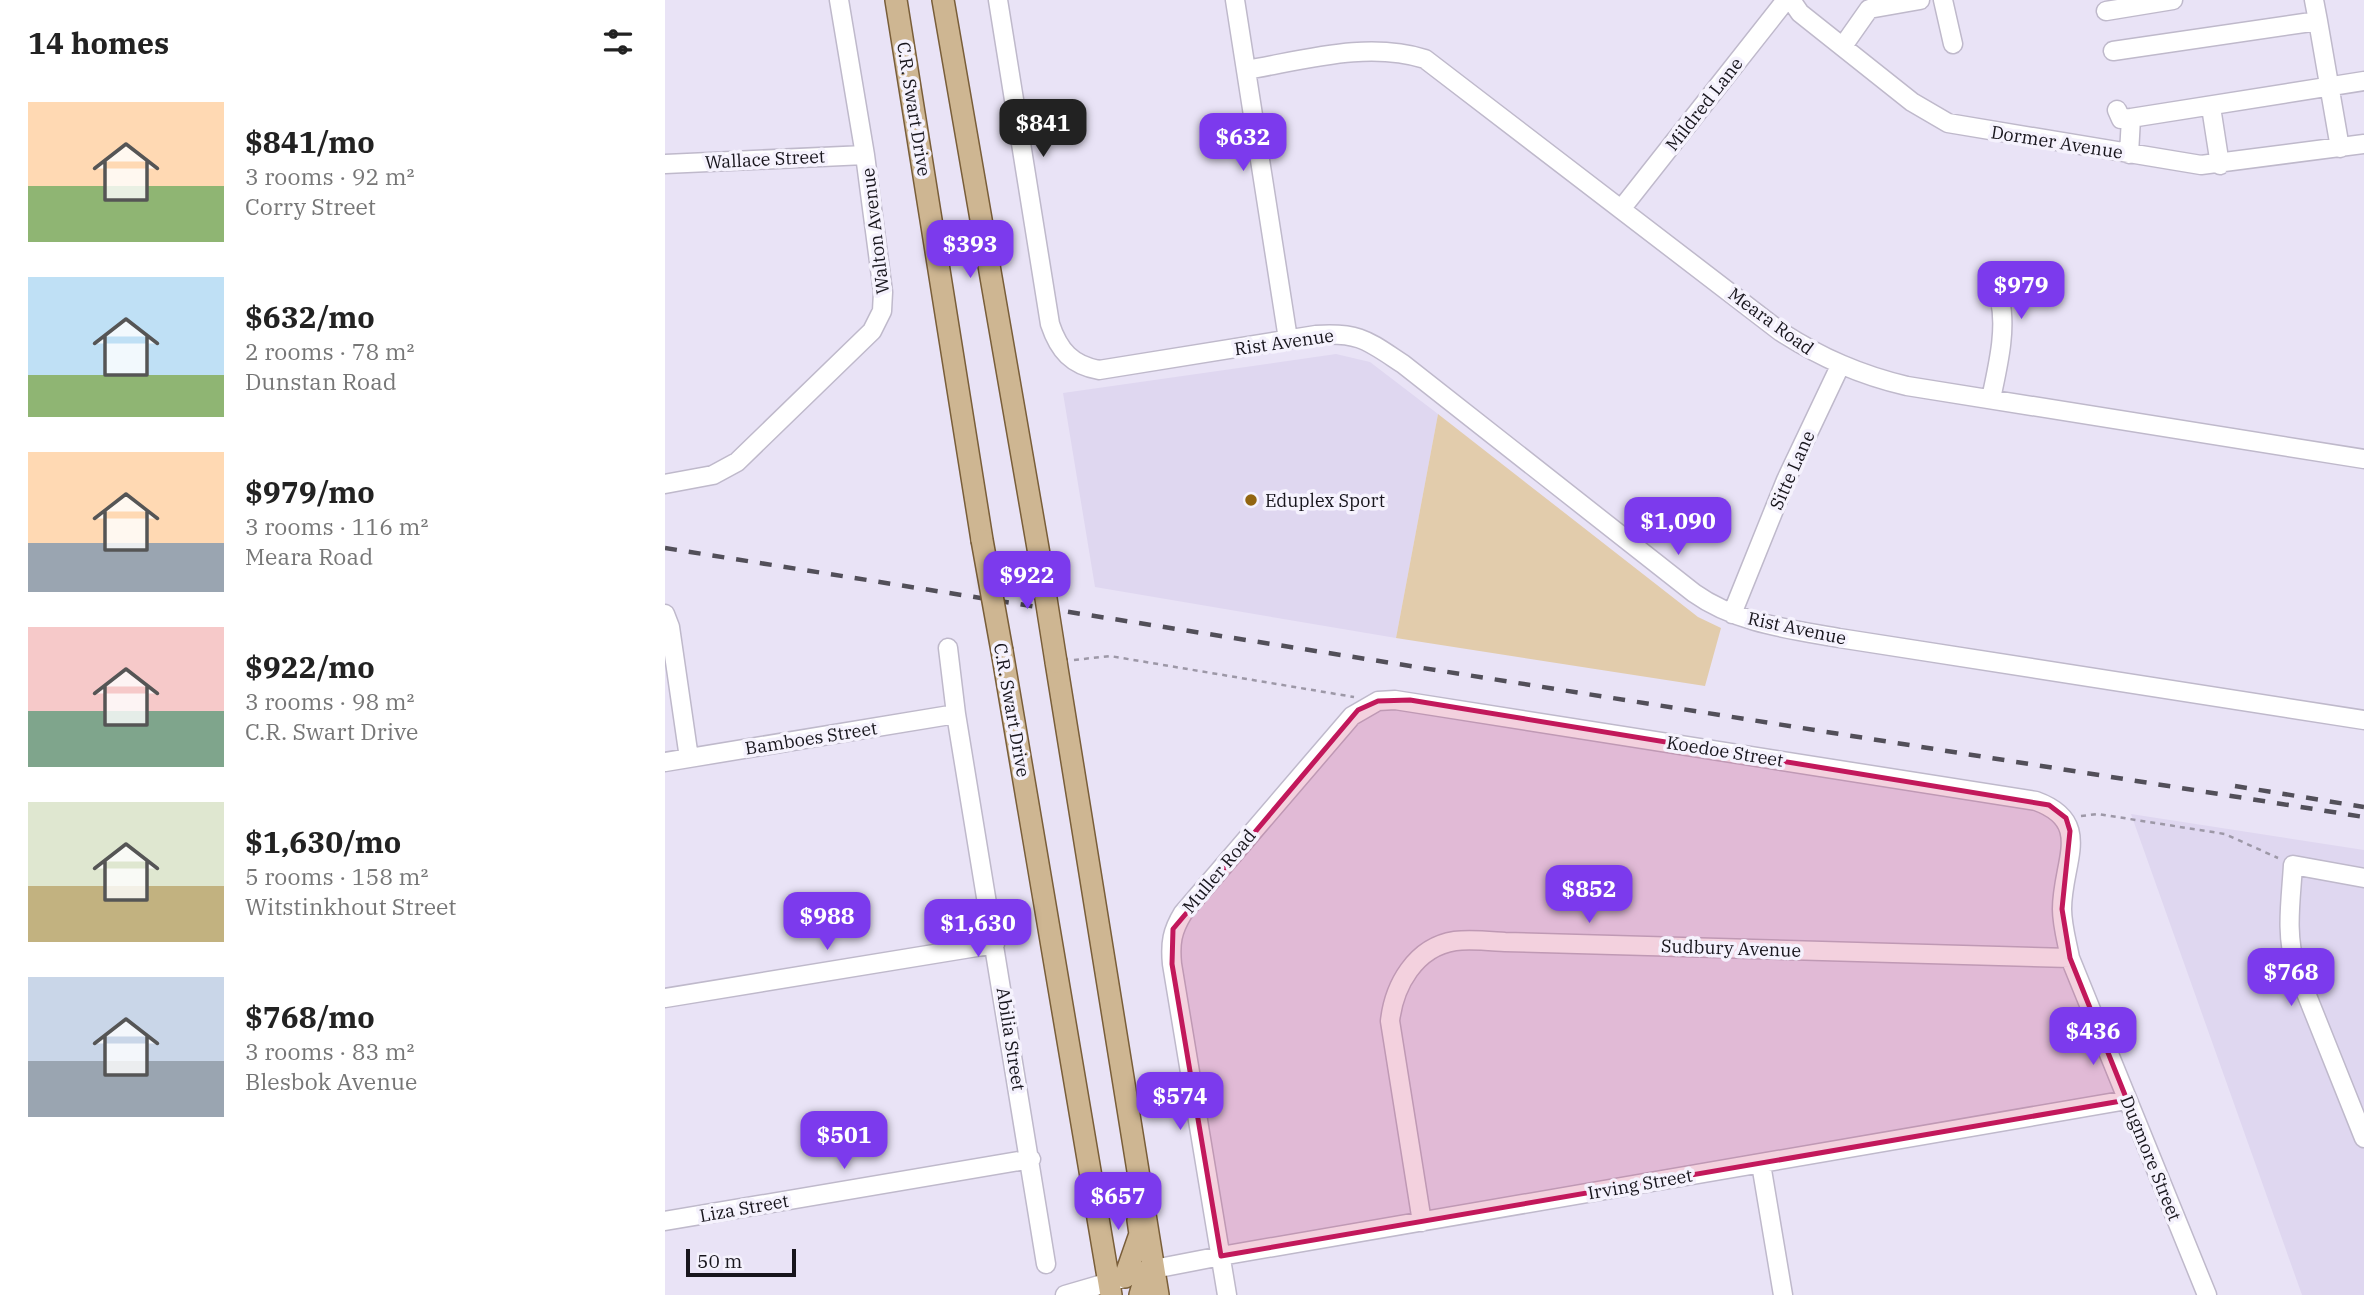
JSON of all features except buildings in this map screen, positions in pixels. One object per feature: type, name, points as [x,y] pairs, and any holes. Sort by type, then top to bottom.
[{"type":"main road","name":"C.R. Swart Drive","points":[[896,0],[982,540],[1116,1284]]},
{"type":"main road","points":[[943,0],[1056,662],[1142,1197],[1150,1270],[1158,1295]]},
{"type":"main road","points":[[1116,1284],[1140,1234],[1138,1215],[1142,1197]]},
{"type":"main road","points":[[1140,1295],[1150,1270]]},
{"type":"street","name":"Walton Avenue","points":[[665,484],[713,475],[748,454],[878,321],[883,292],[865,155],[839,0]]},
{"type":"street","name":"Rist Avenue","points":[[997,0],[1050,324],[1056,341],[1072,361],[1099,370],[1341,333],[1362,337],[1403,364],[1694,593],[1732,614],[1814,634],[2364,720]]},
{"type":"street","points":[[1235,0],[1288,340]]},
{"type":"street","name":"Mildred Lane","points":[[1622,208],[1786,0]]},
{"type":"street","name":"Dormer Avenue","points":[[1791,0],[1800,13],[1912,102],[1948,123],[2129,154],[2220,165],[2364,144]]},
{"type":"street","points":[[1843,46],[1869,9],[1920,0]]},
{"type":"street","points":[[1943,0],[1953,44]]},
{"type":"street","points":[[2106,11],[2173,0]]},
{"type":"street","points":[[2314,0],[2340,148]]},
{"type":"street","points":[[2113,51],[2318,21]]},
{"type":"street","name":"Meara Road","points":[[1246,70],[1357,51],[1390,51],[1425,59],[1781,332],[1840,366],[1907,387],[2364,459]]},
{"type":"street","points":[[2129,154],[2124,114],[2211,107],[2331,89],[2364,81]]},
{"type":"street","points":[[2211,107],[2220,165]]},
{"type":"street","name":"Wallace Street","points":[[665,164],[865,155]]},
{"type":"street","points":[[1991,399],[2000,351],[2002,308],[2000,300],[1994,297]]},
{"type":"street","name":"Sitte Lane","points":[[1732,614],[1787,480],[1840,366]]},
{"type":"street","points":[[665,614],[670,628],[689,758]]},
{"type":"street","name":"Abilia Street","points":[[948,648],[956,714],[1031,1158],[1046,1264]]},
{"type":"street","name":"Koedoe Street","points":[[1378,701],[1410,701],[2036,801],[2057,810],[2066,818]]},
{"type":"street","name":"Muller Road","points":[[1227,1295],[1172,964],[1170,944],[1173,929],[1183,913],[1308,765],[1358,710],[1378,701]]},
{"type":"street","name":"Bamboes Street","points":[[665,762],[956,714]]},
{"type":"street","name":"Dugmore Street","points":[[2066,818],[2071,842],[2062,909],[2070,958],[2207,1295]]},
{"type":"street","points":[[2364,877],[2293,865],[2289,925],[2291,955],[2364,1138]]},
{"type":"street","name":"Sudbury Avenue","points":[[1422,1222],[1390,1021],[1392,1001],[1403,978],[1429,950],[1455,941],[2070,958]]},
{"type":"street","points":[[665,998],[995,944]]},
{"type":"street","name":"Irving Street","points":[[1065,1295],[1116,1284],[1150,1270],[1221,1256],[2127,1100]]},
{"type":"street","name":"Liza Street","points":[[665,1221],[1031,1158]]},
{"type":"street","points":[[1762,1164],[1783,1295]]},
{"type":"path","points":[[1056,662],[1110,656],[1378,701]]},
{"type":"path","points":[[2066,818],[2098,814],[2225,834],[2293,865]]},
{"type":"highlighted area","points":[[1410,700],[2049,805],[2066,818],[2070,831],[2062,909],[2070,958],[2127,1100],[1221,1256],[1172,964],[1173,929],[1358,710],[1378,701]]},
{"type":"shaded area","name":"Eduplex Sport","points":[[1336,354],[1370,362],[1438,414],[1396,638],[1095,587],[1063,393]]},
{"type":"shaded area","points":[[1438,414],[1698,617],[1721,628],[1705,686],[1396,638]]},
{"type":"shaded area","points":[[2131,814],[2364,850],[2364,1295],[2302,1295]]},
{"type":"railway","points":[[665,548],[2364,817]]},
{"type":"railway","points":[[2235,786],[2364,807]]},
{"type":"place","name":"Eduplex Sport","points":[[1251,500]]}]
